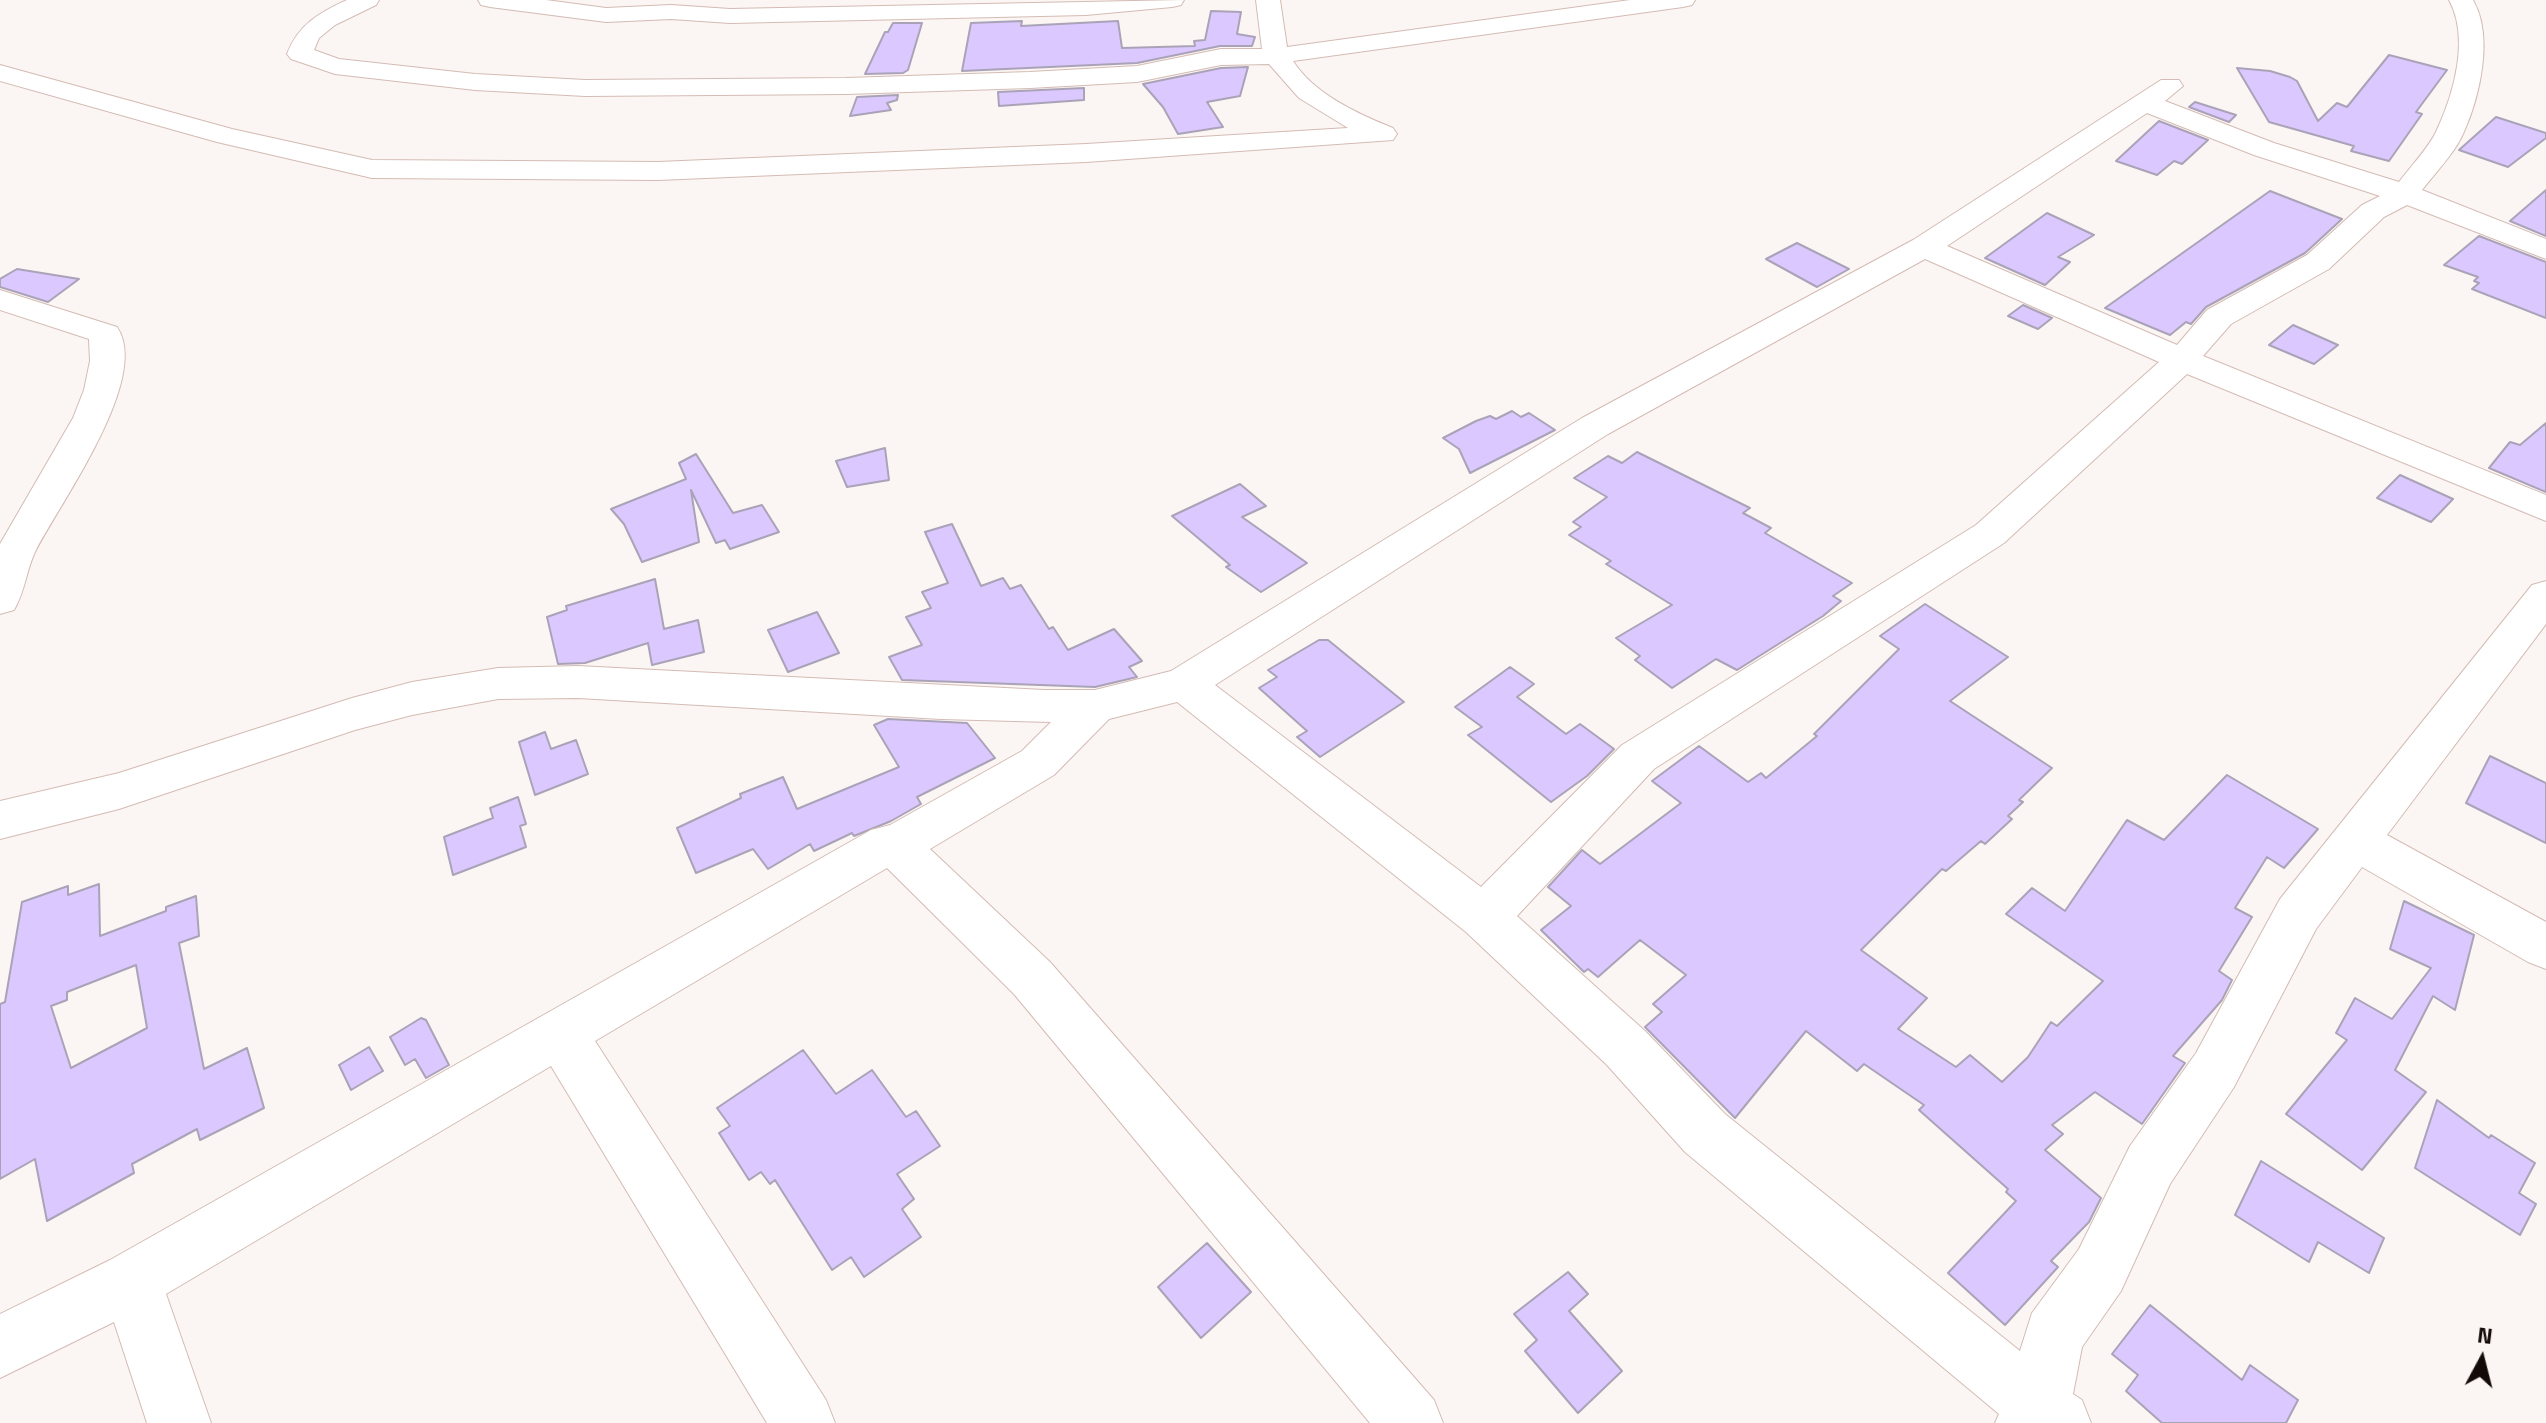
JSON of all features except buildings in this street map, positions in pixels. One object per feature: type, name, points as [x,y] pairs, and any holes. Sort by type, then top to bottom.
[{"type":"street","points":[[367,0],[319,24],[304,39],[300,54],[335,66],[475,82],[585,88],[846,86],[1137,74],[1221,57],[1277,56],[1683,0]]},
{"type":"street","points":[[490,0],[606,15],[671,12],[730,16],[886,15],[1172,0]]},
{"type":"street","points":[[0,73],[227,136],[372,169],[658,171],[1086,153],[1383,134],[1333,109],[1302,88],[1277,56],[1268,0]]},
{"type":"street","points":[[1484,917],[1638,757],[1990,534],[2182,360],[2219,317],[2318,262],[2373,211],[2405,194],[2449,134],[2473,58],[2469,14],[2461,0]]},
{"type":"street","points":[[0,820],[77,804],[169,776],[346,714],[473,687],[556,682],[923,702],[1095,706],[1184,684],[1595,426],[1924,247],[2156,94],[2264,149],[2405,194],[2546,250]]},
{"type":"street","points":[[1924,247],[2182,360],[2546,509]]},
{"type":"street","points":[[0,300],[94,328],[105,334],[108,348],[100,397],[75,452],[13,556],[0,600]]},
{"type":"street","points":[[2042,1417],[2054,1335],[2100,1270],[2150,1165],[2215,1070],[2298,914],[2546,595]]},
{"type":"street","points":[[1184,684],[1484,917],[1626,1048],[1705,1133],[2042,1417]]},
{"type":"street","points":[[895,846],[1038,763],[1095,706]]},
{"type":"street","points":[[2355,840],[2546,947]]},
{"type":"street","points":[[0,1347],[131,1281],[888,844],[895,846],[1032,978],[1411,1423]]},
{"type":"street","points":[[560,1033],[803,1423]]},
{"type":"street","points":[[131,1281],[179,1423]]}]
